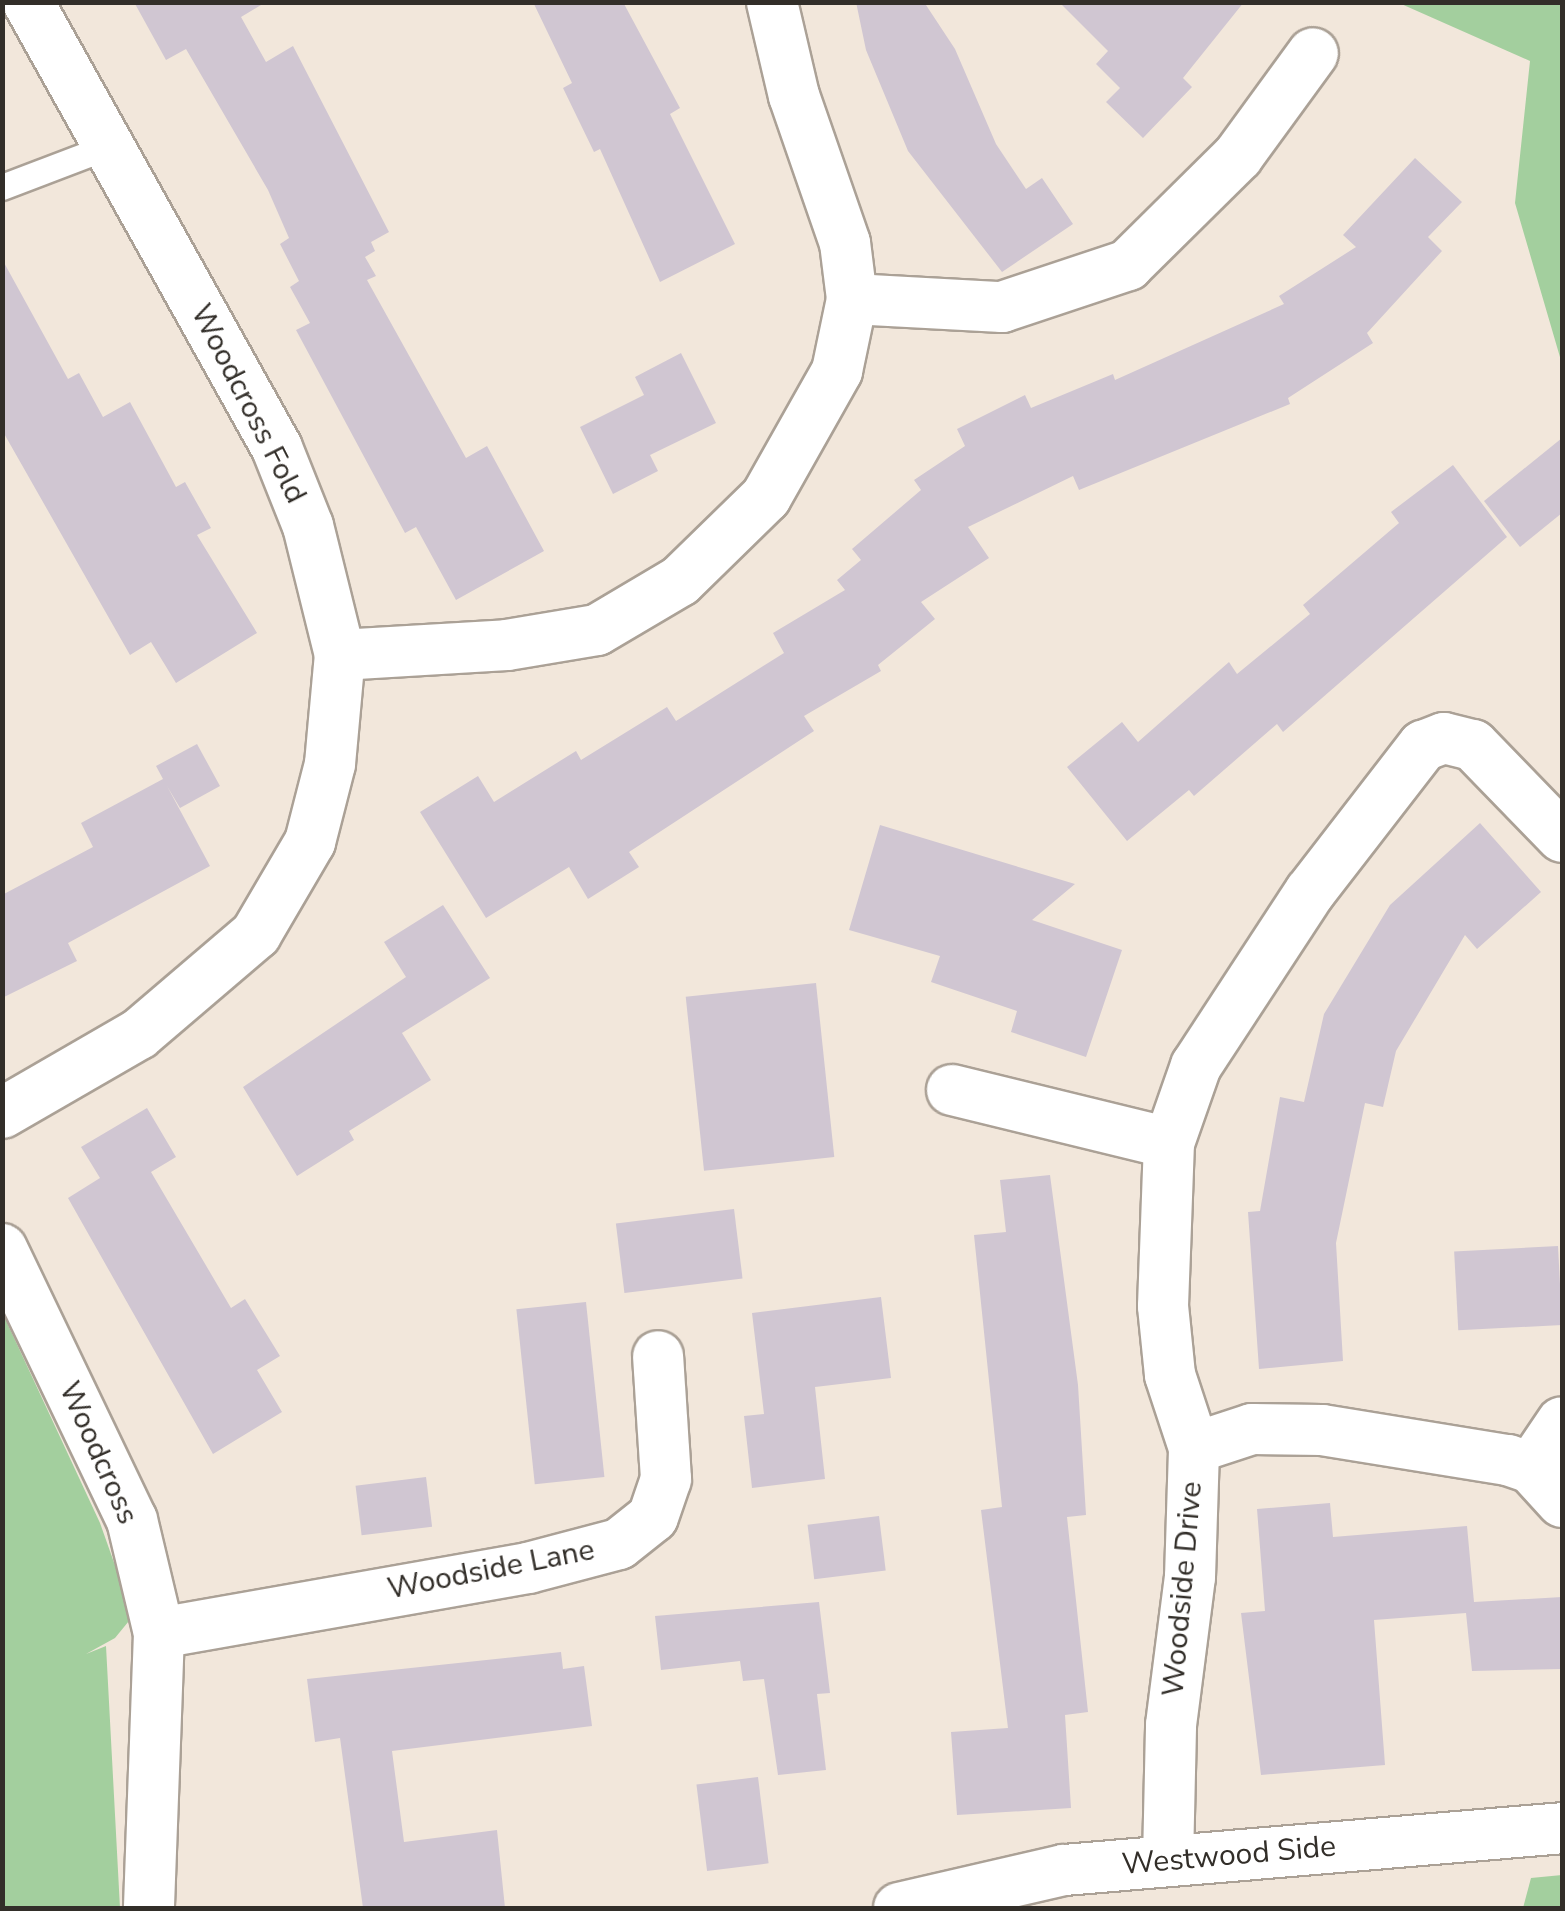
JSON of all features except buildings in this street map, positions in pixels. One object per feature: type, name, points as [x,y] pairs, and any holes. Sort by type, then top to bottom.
[{"type":"street","name":"Woodcross Fold","points":[[2,1113],[139,1034],[256,934],[310,842],[330,764],[340,654],[308,526],[277,448],[28,2]]},
{"type":"street","points":[[340,654],[507,646],[597,630],[680,580],[766,497],[837,371],[852,299],[845,242],[794,96],[772,2]]},
{"type":"street","points":[[852,299],[1002,307],[1128,265],[1238,156],[1313,54]]},
{"type":"street","name":"Woodside Drive","points":[[1168,1860],[1171,1725],[1190,1577],[1194,1448],[1170,1376],[1163,1306],[1169,1142],[1196,1066],[1250,980],[1378,797],[1423,746],[1444,738],[1474,746],[1562,837]]},
{"type":"street","points":[[952,1090],[1169,1142]]},
{"type":"street","name":"Woodcross","points":[[2,1249],[132,1520],[159,1633],[148,1908]]},
{"type":"street","name":"Woodside Lane","points":[[159,1633],[528,1568],[619,1544],[653,1517],[666,1479],[658,1356]]},
{"type":"street","points":[[1194,1448],[1252,1429],[1322,1430],[1547,1485],[1562,1422]]},
{"type":"street","name":"Westwood Side","points":[[899,1908],[1064,1870],[1562,1828]]},
{"type":"lane","points":[[2,187],[108,146]]},
{"type":"green space","points":[[1399,3],[1562,3],[1562,364],[1515,203],[1530,61]]},
{"type":"green space","points":[[2,1312],[100,1523],[133,1616],[115,1638],[86,1654],[106,1646],[120,1908],[3,1908]]},
{"type":"green space","points":[[1562,1875],[1562,1908],[1523,1908],[1531,1878]]}]
